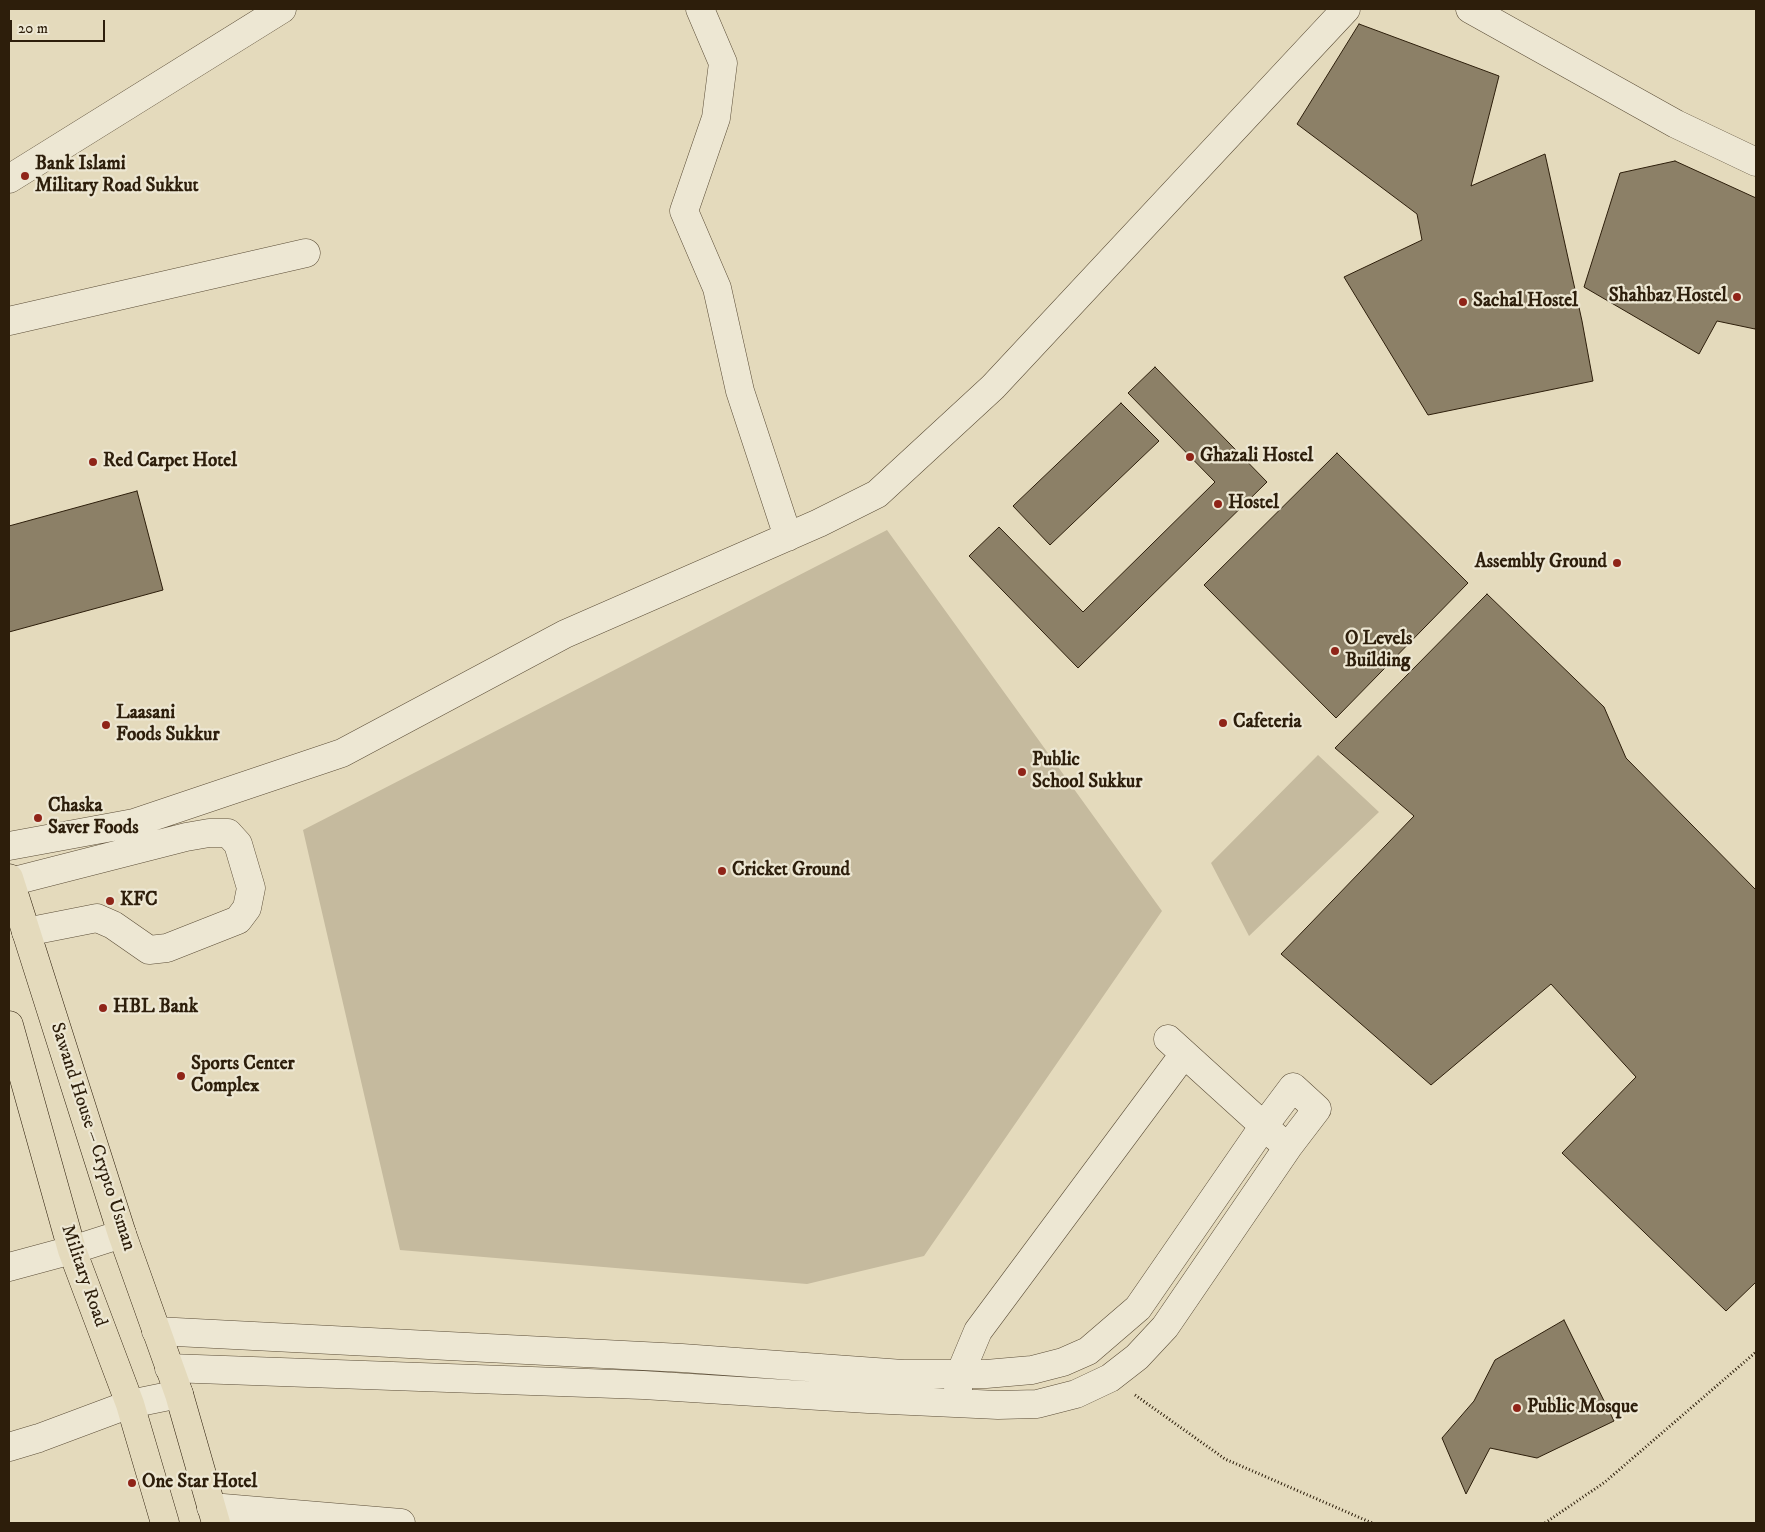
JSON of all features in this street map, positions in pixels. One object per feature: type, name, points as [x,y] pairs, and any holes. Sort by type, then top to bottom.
[{"type":"main road","name":"Sawand House – Crypto Usman","points":[[10,880],[122,1234],[179,1394]]},
{"type":"main road","name":"Military Road","points":[[9,1026],[15,1073],[72,1250],[130,1404],[165,1523]]},
{"type":"main road","points":[[179,1394],[214,1515]]},
{"type":"street","points":[[9,179],[282,9]]},
{"type":"street","points":[[700,9],[723,62],[716,118],[684,211],[717,288],[740,391],[788,537]]},
{"type":"street","points":[[9,846],[134,823],[342,753],[565,634],[788,537],[877,494],[993,387],[1346,9]]},
{"type":"street","points":[[1470,9],[1676,124],[1756,162]]},
{"type":"street","points":[[9,321],[306,253]]},
{"type":"street","points":[[10,880],[186,837],[228,832],[238,844],[251,888],[247,908],[238,920],[167,948],[149,950],[113,925],[97,918],[26,932]]},
{"type":"street","points":[[956,1402],[960,1374],[978,1330],[1176,1046],[1288,1148]]},
{"type":"street","points":[[156,1331],[682,1358],[902,1374],[986,1374],[1032,1370],[1063,1362],[1088,1352],[1138,1308],[1263,1127],[1293,1087],[1317,1109],[1165,1327],[1137,1357],[1110,1378],[1076,1394],[1038,1404],[998,1405],[643,1385],[169,1368]]},
{"type":"street","points":[[9,1267],[122,1234]]},
{"type":"street","points":[[321,1339],[324,1374]]},
{"type":"street","points":[[1088,1352],[1110,1378]]},
{"type":"street","points":[[9,1447],[130,1404],[179,1394]]},
{"type":"street","points":[[214,1515],[401,1523]]},
{"type":"path","points":[[1545,1523],[1605,1482],[1756,1352]]},
{"type":"path","points":[[1110,1378],[1225,1459],[1372,1523]]},
{"type":"shaded area","name":"Cricket Ground","points":[[887,530],[1162,911],[924,1256],[807,1284],[400,1250],[303,830]]},
{"type":"shaded area","points":[[1318,755],[1379,812],[1249,936],[1211,863]]},
{"type":"building","points":[[1359,24],[1499,76],[1471,186],[1545,154],[1582,321],[1593,381],[1428,415],[1344,277],[1422,240],[1417,214],[1297,124]]},
{"type":"building","points":[[1675,161],[1756,198],[1755,329],[1717,321],[1699,354],[1584,287],[1620,173]]},
{"type":"building","name":"Hostel","points":[[1155,367],[1267,482],[1078,668],[969,556],[999,527],[1083,612],[1215,482],[1128,393]]},
{"type":"building","points":[[1121,403],[1159,441],[1050,545],[1013,506]]},
{"type":"building","name":"O Levels Building","points":[[1337,453],[1468,583],[1336,718],[1204,585]]},
{"type":"building","points":[[137,491],[163,590],[9,632],[9,526]]},
{"type":"building","points":[[1487,594],[1604,707],[1626,758],[1756,890],[1756,1282],[1726,1311],[1562,1153],[1636,1077],[1551,984],[1431,1085],[1281,954],[1414,816],[1335,748]]},
{"type":"building","points":[[1564,1320],[1614,1421],[1537,1458],[1490,1448],[1466,1494],[1442,1438],[1474,1401],[1495,1360]]},
{"type":"place","name":"Bank Islami Military Road Sukkut","points":[[25,176]]},
{"type":"place","name":"Shahbaz Hostel","points":[[1737,297]]},
{"type":"place","name":"Sachal Hostel","points":[[1463,302]]},
{"type":"place","name":"Ghazali Hostel","points":[[1190,457]]},
{"type":"place","name":"Red Carpet Hotel","points":[[93,462]]},
{"type":"place","name":"Hostel","points":[[1218,504]]},
{"type":"place","name":"Assembly Ground","points":[[1617,563]]},
{"type":"place","name":"O Levels Building","points":[[1335,651]]},
{"type":"place","name":"Cafeteria","points":[[1223,723]]},
{"type":"place","name":"Laasani Foods Sukkur","points":[[106,725]]},
{"type":"place","name":"Public School Sukkur","points":[[1022,772]]},
{"type":"place","name":"Chaska Saver Foods","points":[[38,818]]},
{"type":"place","name":"Cricket Ground","points":[[722,871]]},
{"type":"place","name":"KFC","points":[[110,901]]},
{"type":"place","name":"HBL Bank","points":[[103,1008]]},
{"type":"place","name":"Sports Center Complex","points":[[181,1076]]},
{"type":"place","name":"Public Mosque","points":[[1517,1408]]},
{"type":"place","name":"One Star Hotel","points":[[132,1483]]}]
